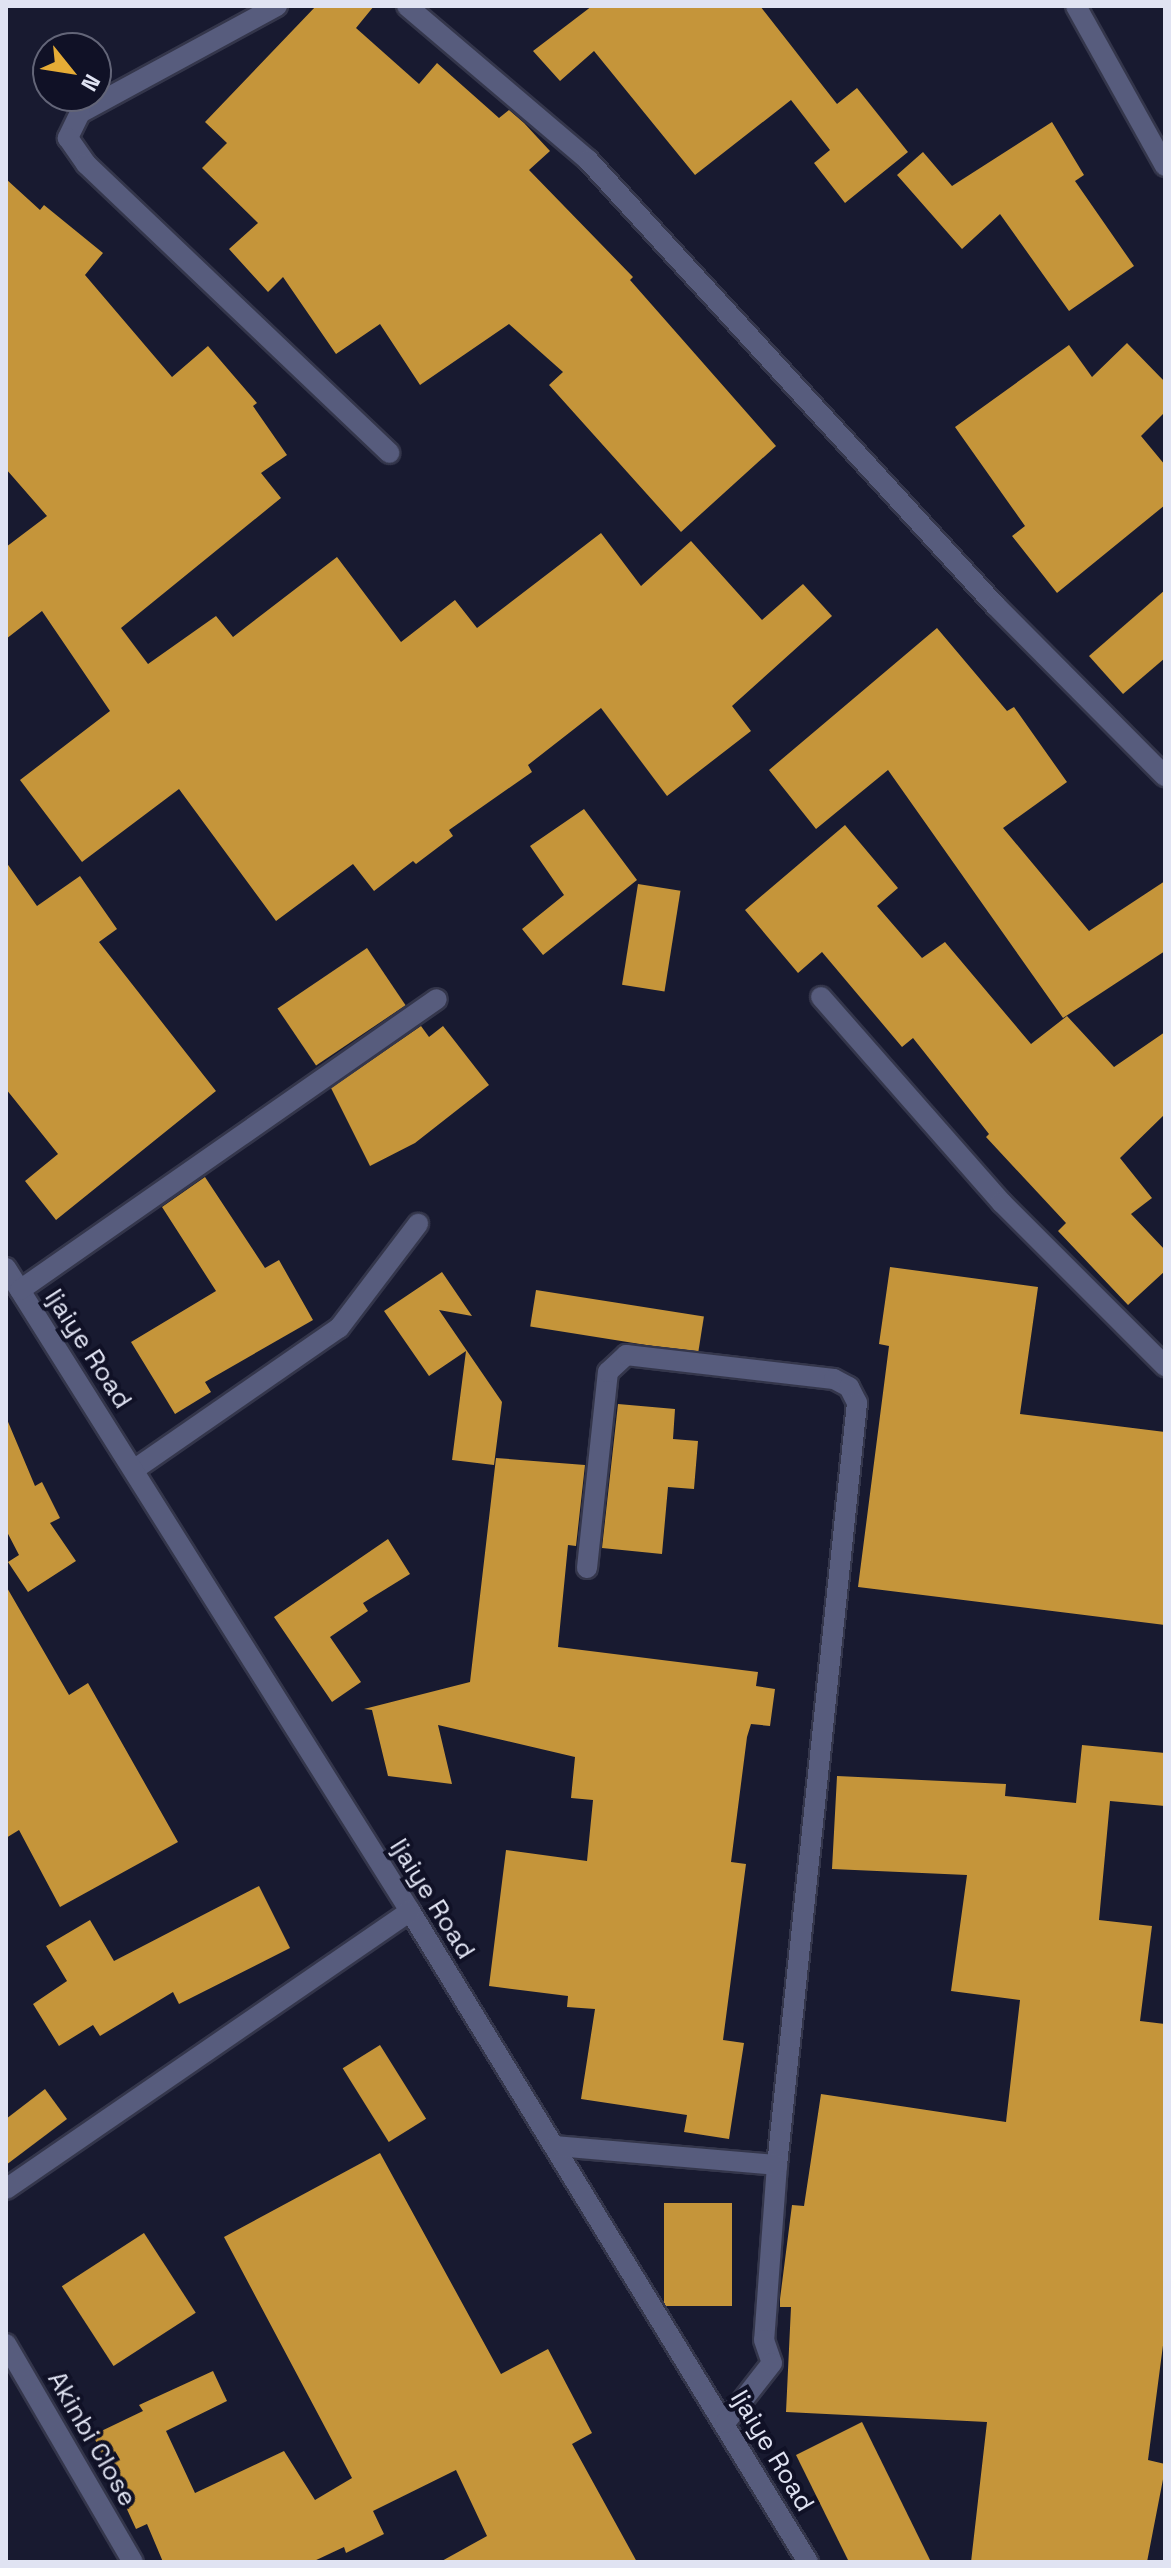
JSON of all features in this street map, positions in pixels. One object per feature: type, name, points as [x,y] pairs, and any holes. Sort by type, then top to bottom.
[{"type":"street","points":[[277,6],[80,113],[68,138],[86,164],[389,453]]},
{"type":"street","points":[[407,6],[588,160],[996,606],[1165,776]]},
{"type":"street","points":[[1076,6],[1165,166]]},
{"type":"street","points":[[821,997],[1002,1203],[1165,1366]]},
{"type":"street","points":[[20,1290],[437,999]]},
{"type":"street","points":[[135,1469],[339,1328],[418,1224]]},
{"type":"street","name":"Ijaiye Road","points":[[6,1268],[410,1911],[808,2562]]},
{"type":"street","points":[[587,1568],[608,1372],[626,1355],[834,1379],[849,1387],[857,1403],[777,2165],[764,2340],[772,2363],[725,2423]]},
{"type":"street","points":[[6,2189],[410,1911]]},
{"type":"street","points":[[555,2146],[777,2165]]},
{"type":"street","name":"Akinbi Close","points":[[6,2344],[133,2562]]},
{"type":"building","points":[[316,6],[374,6],[356,28],[419,84],[437,63],[499,118],[509,110],[524,123],[550,151],[529,170],[633,277],[630,280],[776,446],[681,532],[549,385],[563,372],[509,324],[420,385],[380,324],[336,354],[283,277],[268,292],[229,249],[258,223],[202,168],[227,143],[205,122]]},
{"type":"building","points":[[592,6],[760,6],[837,104],[857,88],[908,152],[845,203],[814,163],[830,150],[791,100],[695,175],[594,51],[560,81],[533,51]]},
{"type":"building","points":[[1052,122],[1084,175],[1075,181],[1134,266],[1069,311],[1000,214],[962,249],[897,175],[923,152],[952,186]]},
{"type":"building","points":[[6,179],[40,210],[44,205],[103,253],[85,275],[172,377],[208,346],[257,403],[253,406],[287,455],[261,473],[281,498],[121,628],[148,664],[216,616],[233,637],[337,557],[401,642],[455,600],[477,628],[601,533],[641,586],[691,541],[762,620],[803,584],[832,616],[732,706],[751,731],[667,796],[601,708],[528,765],[532,772],[449,830],[453,836],[416,864],[413,861],[374,891],[353,864],[276,921],[179,789],[82,862],[20,780],[110,711],[42,611],[6,639],[6,547],[47,516],[6,469]]},
{"type":"building","points":[[1127,343],[1165,382],[1165,412],[1141,436],[1165,465],[1165,505],[1057,593],[1012,536],[1025,526],[955,427],[1069,345],[1092,377]]},
{"type":"building","points":[[1165,590],[1165,658],[1123,694],[1089,656]]},
{"type":"building","points":[[937,628],[1007,711],[1014,707],[1067,782],[1003,828],[1089,931],[1165,881],[1165,951],[1063,1018],[888,770],[816,829],[769,770]]},
{"type":"building","points":[[584,809],[637,880],[543,955],[522,929],[564,895],[530,846]]},
{"type":"building","points":[[845,825],[898,888],[877,906],[922,958],[945,942],[1031,1044],[1067,1016],[1114,1067],[1165,1032],[1165,1114],[1120,1158],[1152,1198],[1131,1214],[1165,1250],[1165,1271],[1128,1305],[1058,1231],[1066,1223],[986,1137],[989,1134],[913,1038],[902,1047],[822,952],[798,973],[745,910]]},
{"type":"building","points":[[6,862],[37,906],[80,876],[117,929],[99,942],[216,1091],[56,1220],[25,1181],[58,1154],[6,1089]]},
{"type":"building","points":[[638,884],[680,891],[665,991],[622,985]]},
{"type":"building","points":[[367,948],[406,1005],[316,1066],[277,1008]]},
{"type":"building","points":[[421,1026],[429,1037],[443,1026],[489,1085],[415,1143],[370,1166],[331,1088]]},
{"type":"building","points":[[205,1177],[265,1268],[279,1260],[313,1320],[205,1382],[211,1392],[175,1414],[131,1342],[216,1291],[162,1207]]},
{"type":"building","points":[[890,1267],[1038,1287],[1020,1414],[1165,1432],[1165,1625],[858,1587],[889,1346],[879,1344]]},
{"type":"building","points":[[442,1272],[472,1316],[439,1310],[502,1402],[494,1465],[452,1460],[466,1351],[429,1376],[384,1311]]},
{"type":"building","points":[[536,1290],[704,1317],[698,1353],[530,1327]]},
{"type":"building","points":[[618,1404],[675,1409],[673,1439],[698,1441],[694,1489],[668,1487],[662,1554],[602,1548]]},
{"type":"building","points":[[6,1417],[35,1486],[42,1482],[60,1518],[50,1523],[76,1561],[28,1592],[8,1562],[19,1555],[6,1530]]},
{"type":"building","points":[[496,1458],[585,1465],[576,1546],[568,1545],[558,1647],[758,1672],[756,1686],[775,1689],[770,1726],[751,1724],[747,1737],[731,1862],[746,1864],[723,2040],[744,2043],[729,2139],[684,2132],[687,2115],[581,2099],[595,2009],[567,2007],[568,1996],[489,1986],[506,1850],[587,1861],[593,1800],[571,1798],[575,1757],[438,1725],[452,1784],[388,1776],[372,1710],[364,1709],[470,1682]]},
{"type":"building","points":[[388,1539],[410,1574],[363,1603],[368,1611],[330,1637],[361,1682],[332,1702],[274,1617]]},
{"type":"building","points":[[6,1586],[69,1695],[88,1683],[178,1842],[60,1907],[19,1830],[6,1838]]},
{"type":"building","points":[[1082,1745],[1165,1753],[1165,1806],[1110,1801],[1099,1920],[1152,1926],[1140,2021],[1165,2024],[1165,2330],[1148,2460],[1165,2464],[1165,2469],[1147,2562],[971,2562],[987,2422],[786,2412],[791,2307],[780,2307],[780,2299],[792,2205],[804,2206],[821,2094],[1006,2122],[1020,2000],[951,1991],[967,1875],[832,1869],[837,1776],[1006,1784],[1005,1796],[1076,1803]]},
{"type":"building","points":[[259,1886],[290,1948],[179,2004],[173,1992],[100,2036],[93,2025],[59,2046],[33,2004],[67,1981],[46,1946],[90,1920],[114,1961]]},
{"type":"building","points":[[380,2045],[426,2119],[389,2142],[343,2068]]},
{"type":"building","points":[[45,2089],[67,2119],[6,2165],[6,2119]]},
{"type":"building","points":[[380,2153],[501,2374],[548,2349],[592,2433],[572,2444],[637,2562],[440,2562],[487,2536],[456,2470],[373,2511],[384,2534],[346,2553],[344,2547],[312,2562],[163,2562],[147,2524],[136,2529],[93,2435],[143,2411],[139,2405],[213,2371],[227,2401],[166,2431],[195,2493],[284,2451],[315,2500],[352,2478],[224,2237]]},
{"type":"building","points":[[664,2203],[732,2203],[732,2306],[664,2306]]},
{"type":"building","points":[[144,2233],[196,2313],[114,2366],[62,2286]]},
{"type":"building","points":[[862,2422],[931,2562],[849,2562],[796,2455]]}]
